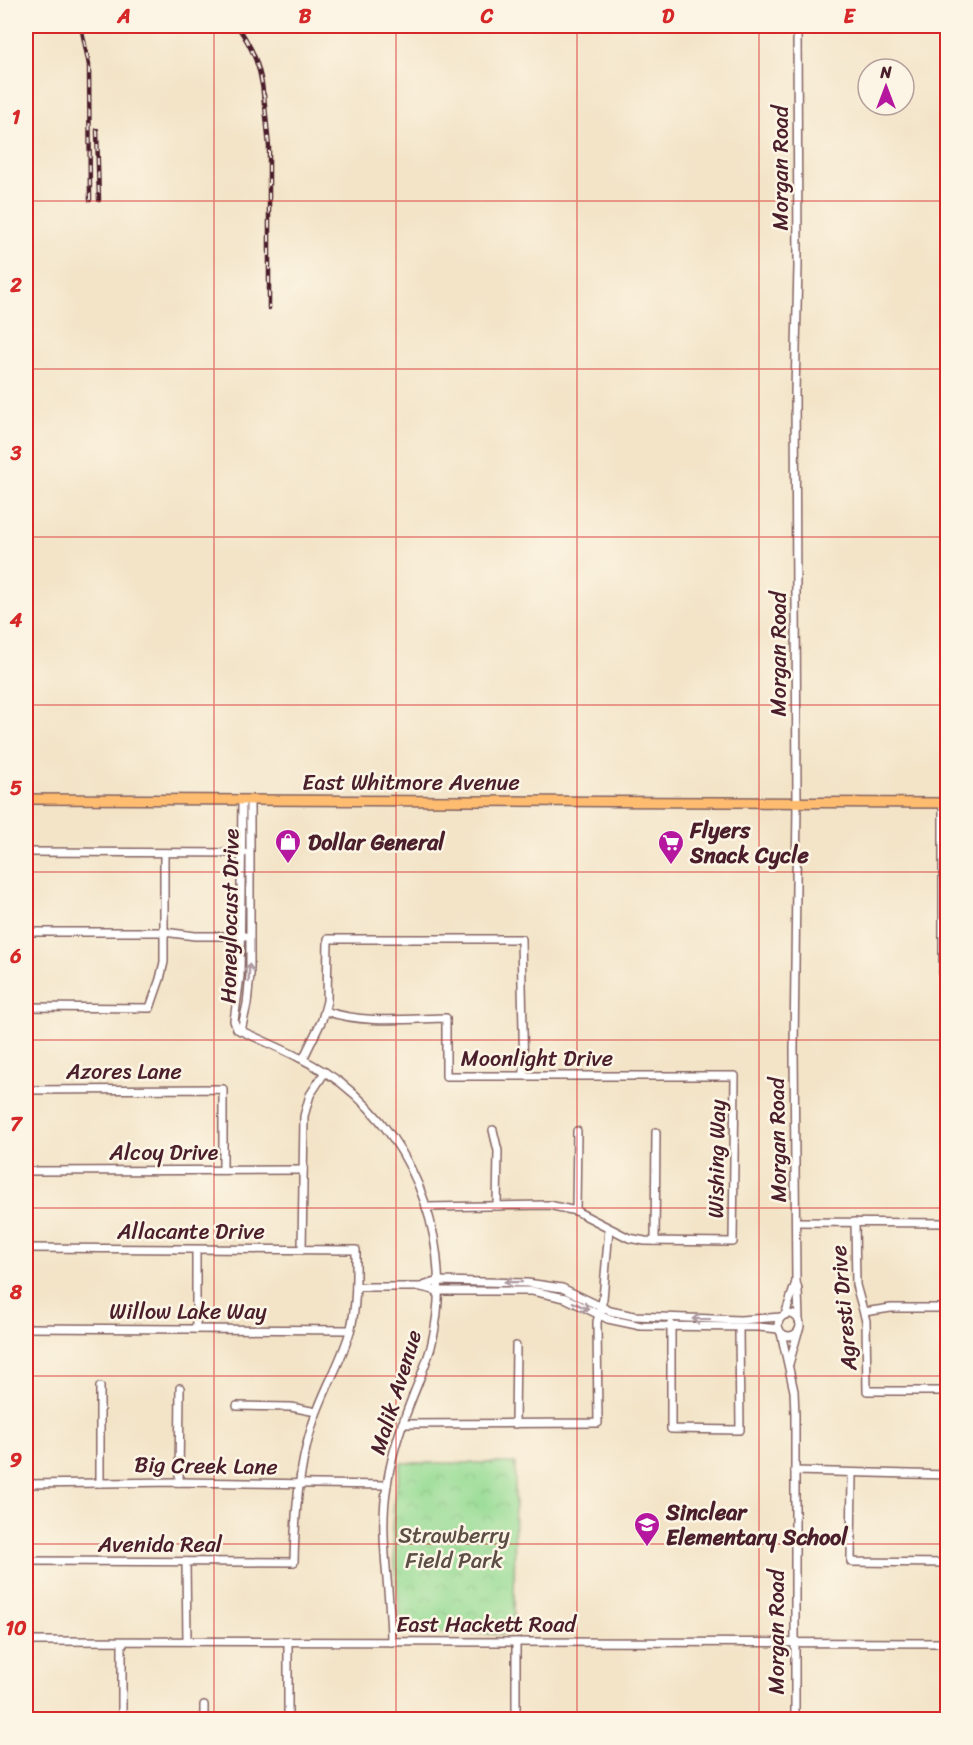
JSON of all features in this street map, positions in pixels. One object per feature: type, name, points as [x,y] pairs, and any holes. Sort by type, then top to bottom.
[{"type":"main road","name":"East Whitmore Avenue","points":[[26,799],[945,803]]},
{"type":"street","name":"Morgan Road","points":[[797,26],[798,266],[795,415],[797,803],[794,1049],[796,1282],[799,1321]]},
{"type":"street","name":"Honeylocust Drive","points":[[239,1030],[247,1004],[250,936],[250,853],[246,801]]},
{"type":"street","name":"Honeylocust Drive","points":[[239,1030],[234,1021],[239,992],[241,853],[246,801]]},
{"type":"street","points":[[943,1011],[945,803]]},
{"type":"street","points":[[26,852],[250,853]]},
{"type":"street","points":[[26,1007],[150,1008],[164,962],[164,853]]},
{"type":"street","points":[[26,932],[164,932],[195,936],[250,936]]},
{"type":"street","points":[[303,1059],[325,1011],[328,993],[328,939],[521,939],[524,1075]]},
{"type":"street","name":"Moonlight Drive","points":[[325,1011],[343,1017],[360,1019],[446,1018],[446,1076],[735,1076]]},
{"type":"street","name":"Malik Avenue","points":[[239,1030],[303,1059],[325,1072],[357,1097],[386,1128],[409,1165],[426,1207],[435,1244],[438,1281],[437,1309],[430,1348],[402,1424],[393,1453],[387,1485],[383,1537],[392,1642]]},
{"type":"street","points":[[302,1250],[305,1108],[315,1085],[325,1072]]},
{"type":"street","name":"Wishing Way","points":[[655,1241],[733,1242],[735,1076]]},
{"type":"street","name":"Azores Lane","points":[[26,1090],[223,1089],[223,1170]]},
{"type":"street","points":[[493,1130],[498,1150],[497,1206]]},
{"type":"street","points":[[576,1211],[577,1131]]},
{"type":"street","points":[[426,1207],[549,1205],[587,1215],[629,1238],[655,1241],[656,1132]]},
{"type":"street","name":"Alcoy Drive","points":[[26,1171],[303,1170]]},
{"type":"street","points":[[796,1222],[948,1223]]},
{"type":"street","name":"Agresti Drive","points":[[855,1222],[855,1275],[867,1331],[867,1391],[948,1391]]},
{"type":"street","points":[[402,1424],[598,1423],[597,1329],[609,1229]]},
{"type":"street","name":"Allacante Drive","points":[[26,1248],[356,1250],[356,1287]]},
{"type":"street","points":[[196,1250],[196,1329]]},
{"type":"street","points":[[298,1484],[316,1412],[343,1352],[350,1330],[356,1302],[356,1287],[421,1287],[438,1291],[532,1291],[565,1298],[621,1323],[654,1327],[780,1331],[790,1336],[798,1331],[799,1321],[795,1316],[740,1320],[634,1316],[609,1311],[562,1288],[545,1284],[438,1281],[421,1287]]},
{"type":"street","name":"Morgan Road","points":[[783,1316],[796,1282]]},
{"type":"street","points":[[864,1312],[891,1308],[948,1308]]},
{"type":"street","points":[[780,1331],[778,1323],[783,1316]]},
{"type":"street","points":[[671,1318],[671,1429],[740,1430],[739,1328]]},
{"type":"street","name":"Willow Lake Way","points":[[26,1328],[350,1330]]},
{"type":"street","name":"Morgan Road","points":[[780,1331],[794,1391],[795,1719]]},
{"type":"street","name":"Morgan Road","points":[[789,1364],[798,1331]]},
{"type":"street","points":[[515,1424],[516,1346]]},
{"type":"street","points":[[100,1387],[100,1483]]},
{"type":"street","points":[[180,1388],[180,1482]]},
{"type":"street","points":[[237,1406],[291,1407],[316,1412]]},
{"type":"street","points":[[795,1471],[948,1475]]},
{"type":"street","points":[[852,1474],[851,1562],[948,1563]]},
{"type":"street","name":"Big Creek Lane","points":[[26,1484],[180,1482],[387,1485]]},
{"type":"street","name":"Avenida Real","points":[[26,1561],[294,1562],[298,1484]]},
{"type":"street","points":[[186,1562],[186,1641]]},
{"type":"street","name":"East Hackett Road","points":[[26,1641],[948,1644]]},
{"type":"street","points":[[122,1642],[122,1719]]},
{"type":"street","points":[[288,1642],[288,1719]]},
{"type":"street","points":[[516,1642],[516,1719]]},
{"type":"street","points":[[204,1705],[204,1719]]},
{"type":"green space","name":"Strawberry Field Park","points":[[401,1463],[515,1463],[514,1634],[401,1632],[392,1530],[394,1500]]},
{"type":"railway","points":[[81,26],[89,65],[90,200]]},
{"type":"railway","points":[[237,26],[256,63],[262,83],[264,104]]},
{"type":"railway","points":[[264,95],[269,147],[269,308]]},
{"type":"railway","points":[[97,130],[99,200]]},
{"type":"place","name":"Dollar General","points":[[288,865]]},
{"type":"place","name":"Flyers Snack Cycle","points":[[671,866]]},
{"type":"place","name":"Sinclear Elementary School","points":[[647,1548]]}]
